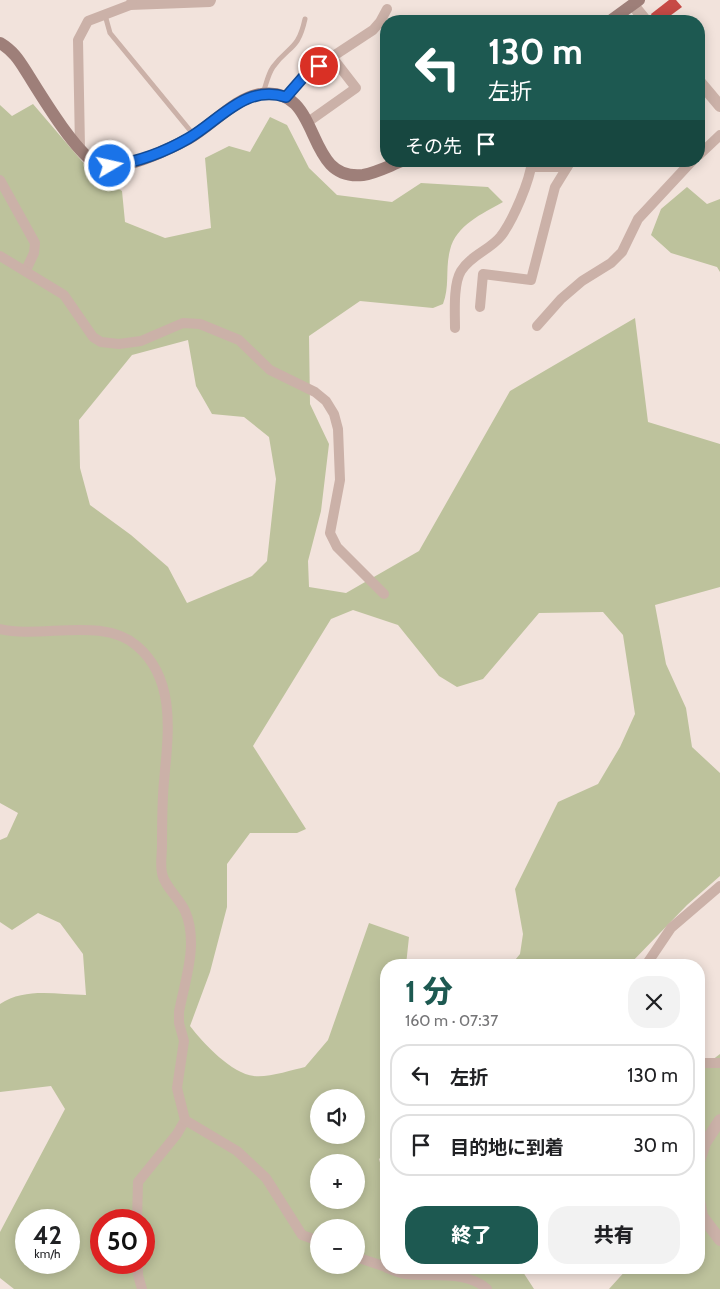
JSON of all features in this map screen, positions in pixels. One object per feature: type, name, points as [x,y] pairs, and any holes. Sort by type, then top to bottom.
[{"type":"main road","points":[[618,15],[634,2]]},
{"type":"main road","points":[[0,43],[17,55],[66,131],[96,164],[110,166],[135,162],[194,135],[246,98],[272,92],[286,97],[300,107],[321,154],[329,164],[340,171],[362,175],[385,167]]},
{"type":"street","points":[[80,148],[78,40],[88,21],[131,3],[210,2],[212,0]]},
{"type":"street","points":[[634,2],[642,15]]},
{"type":"street","points":[[384,15],[387,9]]},
{"type":"street","points":[[286,97],[306,74],[373,30],[380,22]]},
{"type":"street","points":[[308,122],[356,88],[332,57]]},
{"type":"street","points":[[705,88],[720,106]]},
{"type":"street","points":[[705,149],[720,135]]},
{"type":"street","points":[[455,328],[455,301],[460,272],[472,258],[501,236],[517,206],[531,167]]},
{"type":"street","points":[[480,307],[483,274],[531,280],[555,187],[567,167]]},
{"type":"street","points":[[537,326],[561,299],[582,281],[611,263],[622,252],[638,219],[686,167]]},
{"type":"street","points":[[0,180],[35,243],[34,253],[26,270]]},
{"type":"street","points":[[0,256],[26,270],[64,295],[93,337],[101,342],[119,344],[141,340],[183,323],[200,324],[239,340],[270,370],[315,392],[326,401],[334,414],[338,429],[340,454],[340,480],[330,533],[337,547],[384,594]]},
{"type":"street","points":[[0,629],[19,632],[94,630],[110,633],[136,644],[150,660],[164,689],[169,722],[169,744],[164,782],[162,874],[184,909],[189,922],[192,943],[179,1012],[184,1041],[178,1088],[186,1120],[237,1151],[252,1164],[266,1178],[302,1235],[310,1238]]},
{"type":"street","points":[[650,959],[671,928],[720,886]]},
{"type":"street","points":[[705,1063],[720,1063]]},
{"type":"street","points":[[137,1209],[138,1182],[186,1120]]},
{"type":"street","points":[[705,1142],[720,1120]]},
{"type":"street","points":[[705,1220],[720,1240]]},
{"type":"street","points":[[365,1260],[380,1265]]},
{"type":"street","points":[[138,1274],[142,1289]]},
{"type":"street","points":[[403,1274],[457,1276],[481,1284],[487,1289]]},
{"type":"lane","points":[[105,15],[110,33],[194,135]]},
{"type":"lane","points":[[263,94],[272,68],[294,47],[302,33],[305,19]]},
{"type":"green space","points":[[33,104],[93,174],[122,191],[125,222],[165,238],[211,228],[205,158],[229,146],[250,152],[270,117],[287,125],[309,168],[337,195],[392,202],[421,183],[488,187],[503,202],[471,221],[453,241],[450,250],[443,304],[433,308],[360,301],[309,336],[310,404],[329,444],[321,511],[308,561],[309,587],[346,593],[419,551],[510,391],[635,318],[648,422],[720,444],[720,587],[655,605],[666,664],[686,708],[692,747],[720,773],[720,876],[687,905],[635,959],[516,959],[520,954],[523,934],[515,889],[558,802],[598,784],[620,747],[635,714],[623,635],[603,612],[539,613],[483,679],[457,687],[439,676],[398,625],[353,610],[331,619],[253,746],[306,829],[297,833],[250,833],[227,864],[227,907],[210,972],[190,1026],[219,1057],[245,1074],[266,1076],[305,1067],[328,1040],[369,923],[409,937],[407,959],[380,959],[380,1274],[524,1274],[534,1289],[14,1289],[0,1278],[0,1232],[65,1109],[51,1086],[0,1092],[0,1004],[20,995],[53,993],[86,995],[83,954],[60,923],[38,913],[12,930],[0,922],[0,840],[7,837],[18,813],[0,803],[0,105],[12,116]],"holes":[[[188,340],[196,386],[212,414],[244,417],[269,437],[276,479],[267,561],[252,576],[187,603],[168,567],[131,535],[90,505],[80,468],[79,420],[132,355]]]},
{"type":"green space","points":[[687,187],[707,204],[720,199],[720,272],[717,267],[671,253],[651,235],[661,209]]},
{"type":"green space","points":[[720,1054],[720,1289],[609,1289],[623,1274],[705,1274],[705,1065]]},
{"type":"building","points":[[669,0],[676,0],[682,7],[671,15],[651,14]]},
{"type":"route","points":[[110,166],[135,162],[188,139],[246,98],[272,92],[286,97],[306,74],[319,66]]}]
